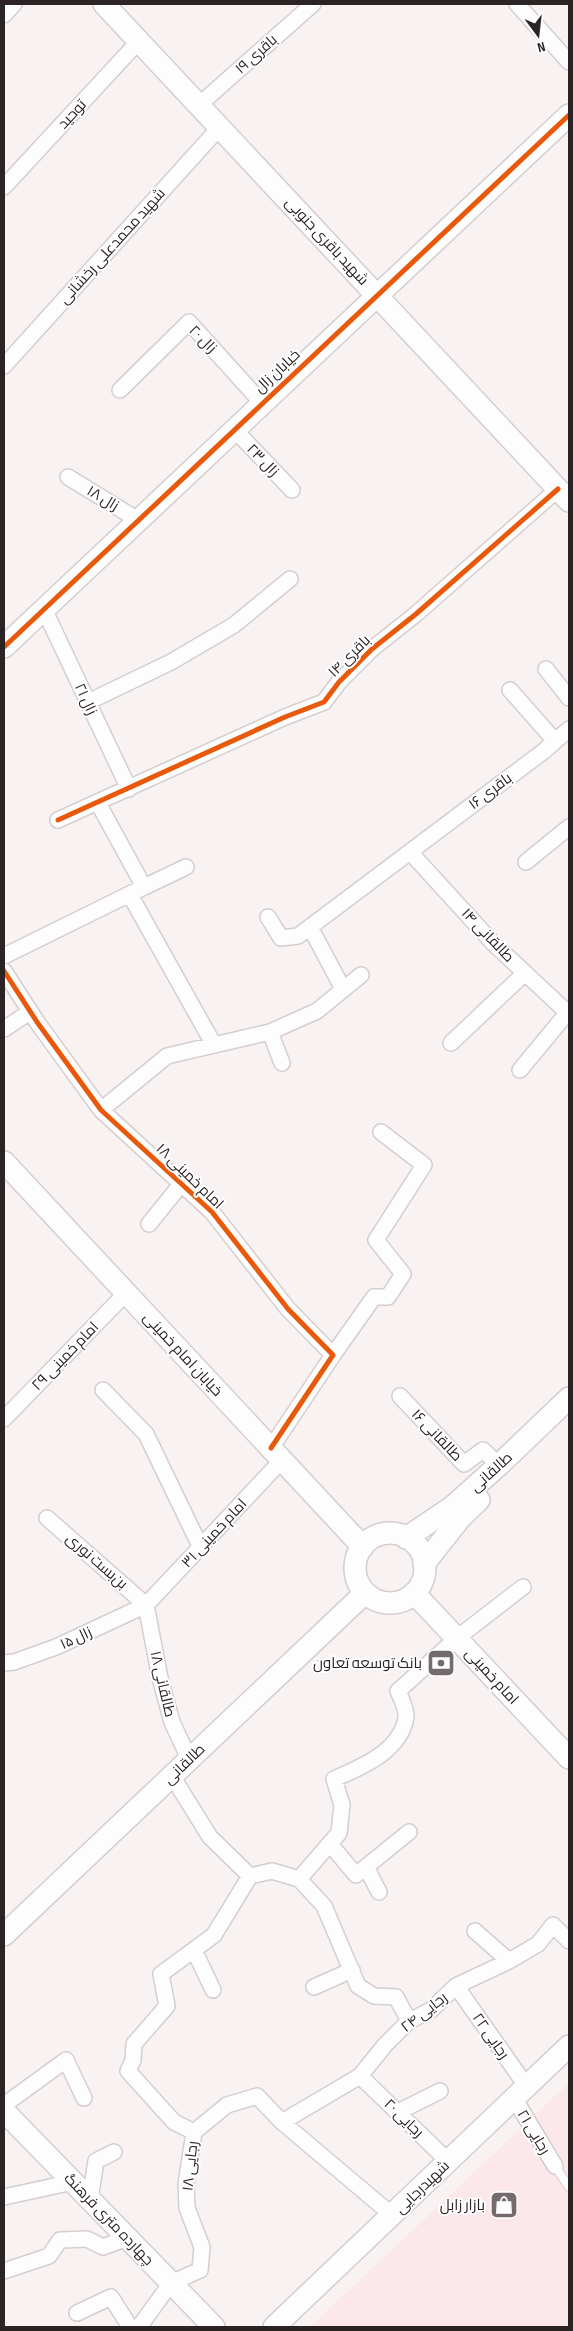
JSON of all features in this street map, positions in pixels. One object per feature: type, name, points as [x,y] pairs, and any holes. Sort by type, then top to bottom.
[{"type":"main road","name":"شهید باقری جنوبی","points":[[113,7],[139,41],[563,495]]},
{"type":"main road","name":"خیابان زال","points":[[4,646],[376,294],[569,115]]},
{"type":"main road","name":"خیابان امام خمینی","points":[[7,1173],[126,1293],[363,1546]]},
{"type":"main road","name":"طالقانی","points":[[406,1538],[452,1507],[569,1398]]},
{"type":"main road","name":"طالقانی","points":[[424,1564],[461,1517],[569,1415]]},
{"type":"main road","points":[[383,1534],[395,1534],[406,1538],[415,1545],[421,1554],[424,1564],[421,1585],[414,1593],[405,1600],[384,1603],[364,1593],[359,1584],[355,1565],[363,1546],[383,1534]]},
{"type":"main road","name":"طالقانی","points":[[4,1935],[364,1593]]},
{"type":"main road","name":"امام خمینی","points":[[414,1593],[569,1758]]},
{"type":"main road","name":"شهیدرجایی","points":[[274,2327],[569,2046]]},
{"type":"main road","name":"چهارده متری فرهنگ","points":[[4,2110],[214,2327]]},
{"type":"street","points":[[4,15],[14,4]]},
{"type":"street","name":"باقری ۱۹","points":[[199,105],[313,4]]},
{"type":"street","points":[[517,4],[569,62]]},
{"type":"street","name":"توحید","points":[[4,187],[139,41]]},
{"type":"street","name":"شهید محمدعلی رخشانی","points":[[4,366],[220,127]]},
{"type":"street","name":"زال ۲۰","points":[[120,390],[189,322],[262,403]]},
{"type":"street","name":"زال ۲۳","points":[[234,429],[292,490]]},
{"type":"street","name":"زال ۱۸","points":[[68,477],[138,520]]},
{"type":"street","name":"باقری ۱۴","points":[[58,820],[285,717],[324,702],[339,682],[372,649],[563,495]]},
{"type":"street","points":[[88,702],[171,662],[234,625],[290,579]]},
{"type":"street","name":"زال ۲۱","points":[[44,609],[129,789]]},
{"type":"street","points":[[546,669],[569,698]]},
{"type":"street","points":[[510,690],[555,741]]},
{"type":"street","name":"باقری ۱۶","points":[[268,917],[281,938],[298,936],[569,729]]},
{"type":"street","points":[[98,803],[144,888]]},
{"type":"street","points":[[526,862],[569,827]]},
{"type":"street","name":"طالقانی ۱۴","points":[[410,852],[493,943],[569,1013]]},
{"type":"street","points":[[4,956],[186,867]]},
{"type":"street","points":[[130,895],[214,1045]]},
{"type":"street","points":[[310,927],[343,989]]},
{"type":"street","name":"امام خمینی ۱۸","points":[[4,971],[30,1012],[101,1110],[212,1212],[288,1309],[333,1355]]},
{"type":"street","points":[[451,1043],[525,973]]},
{"type":"street","points":[[101,1110],[167,1056],[270,1032],[317,1011],[361,975]]},
{"type":"street","points":[[4,1029],[30,1012]]},
{"type":"street","points":[[520,1070],[569,1013]]},
{"type":"street","points":[[270,1032],[282,1063]]},
{"type":"street","points":[[276,1454],[333,1355],[374,1297],[388,1297],[403,1274],[376,1240],[424,1165],[381,1132]]},
{"type":"street","points":[[149,1224],[182,1183]]},
{"type":"street","name":"امام خمینی ۲۹","points":[[4,1419],[126,1293]]},
{"type":"street","points":[[103,1390],[146,1434],[201,1548]]},
{"type":"street","name":"طالقانی ۱۶","points":[[400,1396],[464,1464],[483,1450],[499,1465]]},
{"type":"street","name":"امام خمینی ۳۱","points":[[146,1605],[201,1548],[276,1454]]},
{"type":"street","name":"بن‌بست نوری","points":[[47,1518],[146,1605]]},
{"type":"street","points":[[299,1879],[339,1833],[342,1805],[334,1779],[364,1766],[399,1739],[406,1716],[398,1691],[457,1638],[523,1587]]},
{"type":"street","name":"زال ۱۵","points":[[4,1663],[14,1662],[56,1647],[146,1605]]},
{"type":"street","name":"طالقانی ۱۸","points":[[146,1605],[160,1678],[172,1722],[189,1759]]},
{"type":"street","points":[[172,1776],[210,1837],[250,1876]]},
{"type":"street","points":[[330,1844],[356,1875],[409,1832]]},
{"type":"street","points":[[366,1867],[380,1892]]},
{"type":"street","points":[[194,2132],[174,2122],[128,2071],[133,2060],[134,2044],[167,2006],[161,1974],[214,1935],[250,1876],[272,1871],[299,1879],[324,1906],[358,1986],[374,1996],[396,1997],[409,2022]]},
{"type":"street","name":"رجایی ۲۴","points":[[282,2122],[360,2076],[385,2045],[409,2022],[431,2010],[456,1986],[509,1961],[538,1944],[553,1925],[569,1941]]},
{"type":"street","points":[[475,1931],[509,1961]]},
{"type":"street","points":[[194,1950],[213,1990]]},
{"type":"street","points":[[314,1987],[352,1970]]},
{"type":"street","name":"رجایی ۲۲","points":[[456,1986],[520,2093]]},
{"type":"street","points":[[4,2106],[66,2060],[84,2098]]},
{"type":"street","name":"رجایی ۲۰","points":[[360,2076],[448,2161]]},
{"type":"street","points":[[398,2112],[440,2091]]},
{"type":"street","name":"رجایی ۲۱","points":[[520,2093],[555,2166]]},
{"type":"street","name":"رجایی ۱۸","points":[[171,2283],[200,2270],[202,2247],[187,2208],[186,2184],[194,2132],[227,2104],[257,2096],[282,2122],[392,2215]]},
{"type":"street","points":[[90,2199],[96,2161],[114,2152]]},
{"type":"street","points":[[4,2196],[73,2182]]},
{"type":"street","points":[[4,2271],[48,2256],[60,2240],[87,2239],[103,2247],[127,2238]]},
{"type":"street","points":[[139,2327],[171,2283]]},
{"type":"street","points":[[77,2313],[111,2298],[130,2327]]},
{"type":"lane","points":[[555,2166],[569,2187]]},
{"type":"shaded area","name":"بازار زابل","points":[[569,2083],[569,2327],[310,2327]]},
{"type":"cycle path","points":[[4,647],[569,115]]},
{"type":"cycle path","points":[[58,820],[285,717],[324,702],[339,682],[372,649],[416,614],[558,489]]},
{"type":"cycle path","points":[[4,971],[37,1022],[101,1110],[212,1212],[288,1309],[333,1355],[271,1448]]},
{"type":"place","name":"بانک توسعه تعاون","points":[[441,1663]]},
{"type":"place","name":"بازار زابل","points":[[504,2205]]}]
